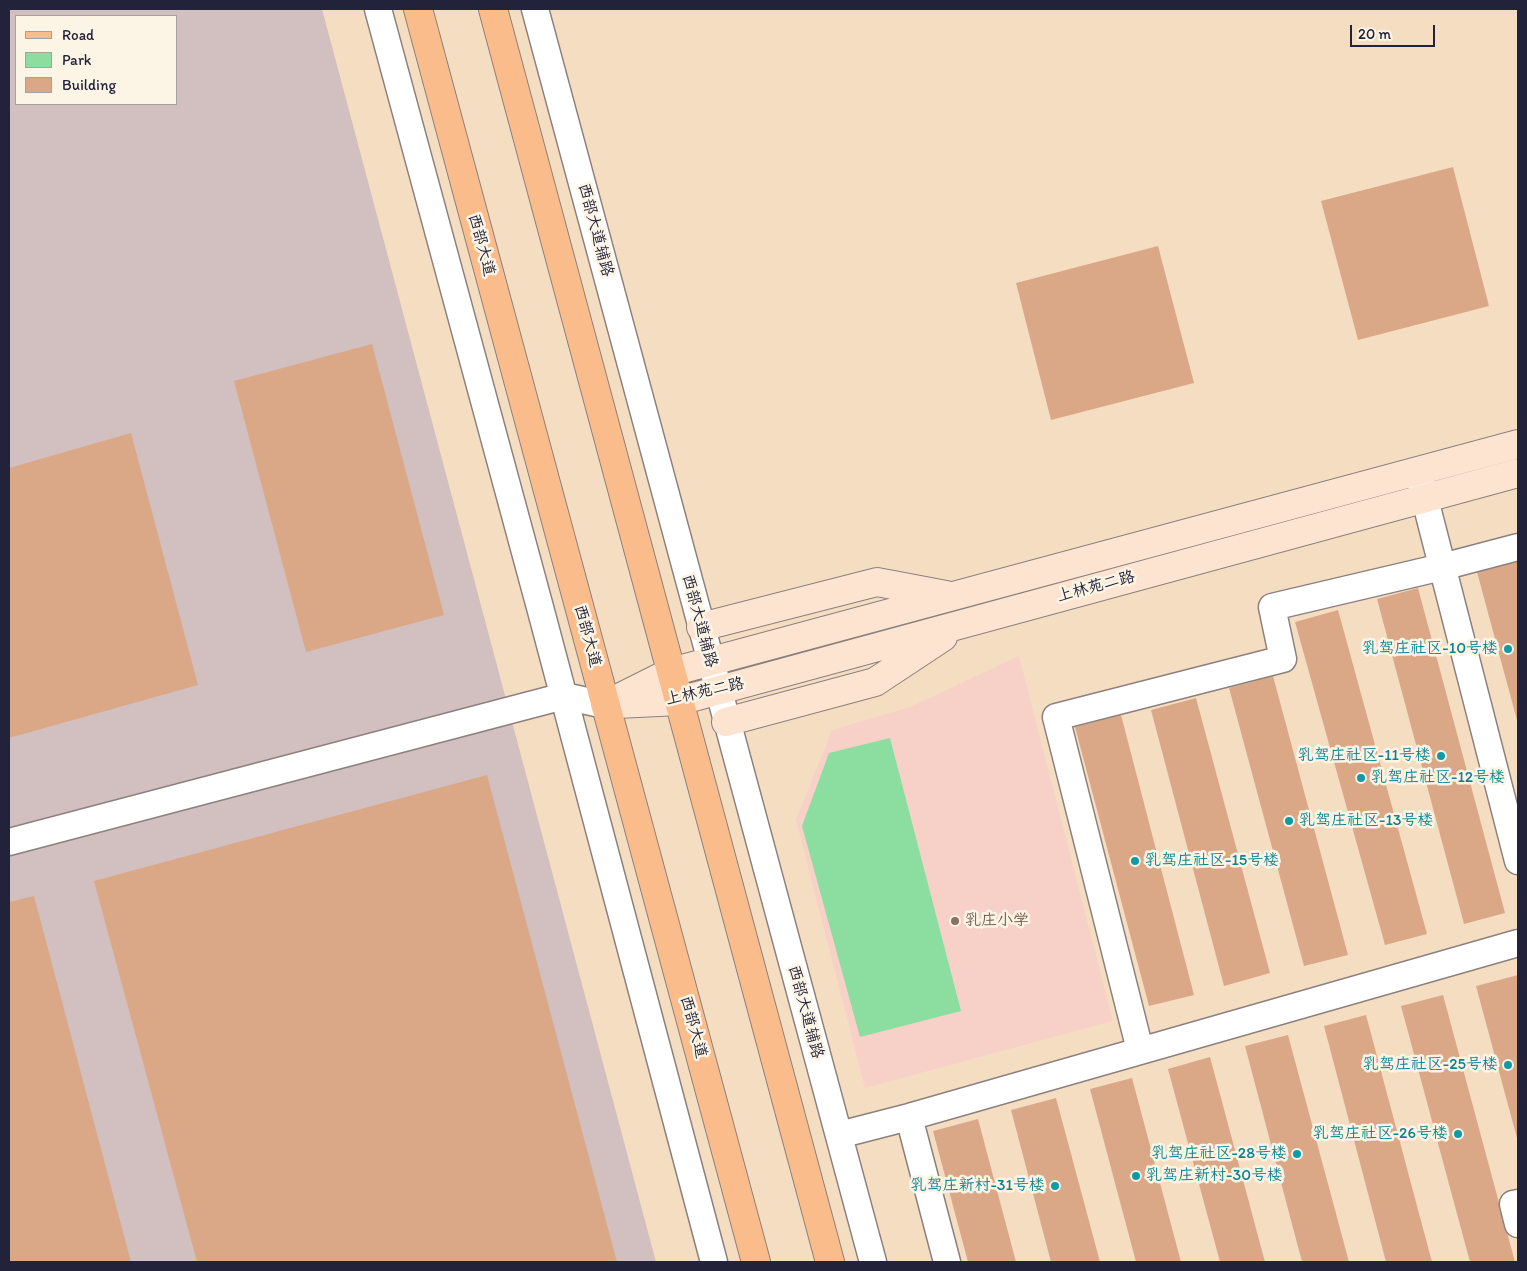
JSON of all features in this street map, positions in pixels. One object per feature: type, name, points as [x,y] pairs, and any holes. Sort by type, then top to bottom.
[{"type":"main road","name":"西部大道","points":[[418,9],[756,1262]]},
{"type":"main road","points":[[493,9],[830,1262]]},
{"type":"street","points":[[378,9],[564,696],[714,1262]]},
{"type":"street","name":"西部大道辅路","points":[[535,9],[873,1262]]},
{"type":"street","name":"上林苑二路","points":[[605,705],[671,672],[1518,444]]},
{"type":"street","points":[[1417,471],[1518,861]]},
{"type":"street","name":"上林苑二路","points":[[605,705],[679,701],[1518,473]]},
{"type":"street","points":[[1140,1050],[1056,718],[1283,659],[1272,606],[1442,567],[1518,547]]},
{"type":"street","points":[[701,627],[877,582],[952,596]]},
{"type":"street","points":[[726,722],[875,682],[962,624]]},
{"type":"street","points":[[9,842],[564,696],[605,705]]},
{"type":"street","points":[[839,1135],[909,1117],[1518,943]]},
{"type":"street","points":[[909,1117],[947,1262]]},
{"type":"street","points":[[1518,1203],[1513,1204],[1518,1224]]},
{"type":"shaded area","points":[[9,9],[322,9],[656,1262],[9,1262]]},
{"type":"shaded area","name":"乳庄小学","points":[[1019,656],[1113,1021],[865,1088],[796,820],[832,730],[910,707]]},
{"type":"green space","points":[[890,738],[961,1011],[860,1037],[802,826],[829,753]]},
{"type":"building","points":[[1453,167],[1489,306],[1358,340],[1321,201]]},
{"type":"building","points":[[1158,246],[1194,383],[1051,420],[1016,283]]},
{"type":"building","points":[[372,344],[444,615],[306,652],[234,381]]},
{"type":"building","points":[[131,433],[198,685],[9,738],[9,468]]},
{"type":"building","name":"乳驾庄社区-10号楼","points":[[1518,561],[1518,724],[1477,572]]},
{"type":"building","name":"乳驾庄社区-11号楼","points":[[1418,588],[1505,913],[1464,924],[1377,599]]},
{"type":"building","name":"乳驾庄社区-12号楼","points":[[1338,610],[1427,934],[1385,945],[1295,622]]},
{"type":"building","name":"乳驾庄社区-13号楼","points":[[1273,676],[1348,955],[1304,966],[1229,688]]},
{"type":"building","points":[[1196,698],[1270,973],[1224,986],[1151,710]]},
{"type":"building","name":"乳驾庄社区-15号楼","points":[[1121,715],[1194,995],[1149,1006],[1075,727]]},
{"type":"building","points":[[487,775],[617,1262],[197,1262],[94,881]]},
{"type":"building","points":[[34,896],[131,1262],[9,1262],[9,902]]},
{"type":"building","name":"乳驾庄社区-25号楼","points":[[1518,975],[1518,1142],[1476,986]]},
{"type":"building","name":"乳驾庄社区-26号楼","points":[[1443,995],[1515,1262],[1470,1262],[1401,1006]]},
{"type":"building","points":[[1366,1015],[1432,1262],[1386,1262],[1324,1026]]},
{"type":"building","name":"乳驾庄社区-28号楼","points":[[1288,1035],[1349,1262],[1302,1262],[1245,1046]]},
{"type":"building","points":[[1210,1057],[1265,1262],[1220,1262],[1168,1069]]},
{"type":"building","name":"乳驾庄新村-30号楼","points":[[1132,1078],[1181,1262],[1136,1262],[1090,1089]]},
{"type":"building","name":"乳驾庄新村-31号楼","points":[[1056,1098],[1100,1262],[1051,1262],[1011,1110]]},
{"type":"building","points":[[978,1119],[1016,1262],[968,1262],[933,1131]]},
{"type":"place","name":"乳驾庄社区-10号楼","points":[[1508,649]]},
{"type":"place","name":"乳驾庄社区-11号楼","points":[[1441,756]]},
{"type":"place","name":"乳驾庄社区-12号楼","points":[[1361,778]]},
{"type":"place","name":"乳驾庄社区-13号楼","points":[[1289,821]]},
{"type":"place","name":"乳驾庄社区-15号楼","points":[[1135,861]]},
{"type":"place","name":"乳庄小学","points":[[955,921]]},
{"type":"place","name":"乳驾庄社区-25号楼","points":[[1508,1065]]},
{"type":"place","name":"乳驾庄社区-26号楼","points":[[1458,1134]]},
{"type":"place","name":"乳驾庄社区-28号楼","points":[[1297,1154]]},
{"type":"place","name":"乳驾庄新村-30号楼","points":[[1136,1176]]},
{"type":"place","name":"乳驾庄新村-31号楼","points":[[1055,1186]]}]
